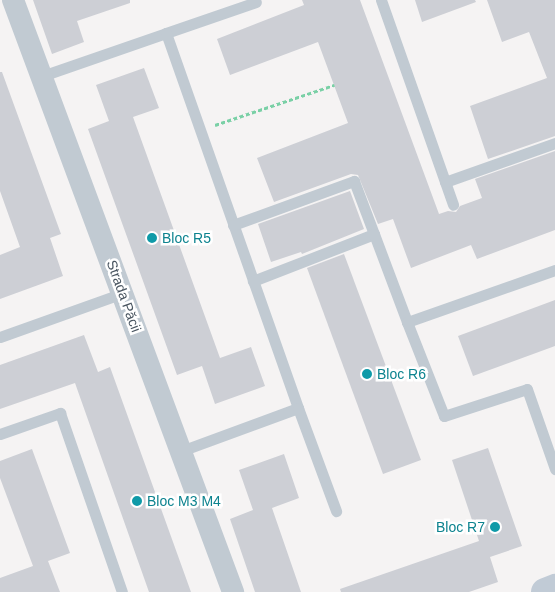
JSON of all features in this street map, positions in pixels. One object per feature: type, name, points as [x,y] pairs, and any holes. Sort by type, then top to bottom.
[{"type":"street","name":"Strada Păcii","points":[[13,0],[233,592]]},
{"type":"street","points":[[545,592],[555,588]]},
{"type":"lane","points":[[381,0],[454,205]]},
{"type":"lane","points":[[42,76],[256,2]]},
{"type":"lane","points":[[166,33],[336,511]]},
{"type":"lane","points":[[445,182],[555,143]]},
{"type":"lane","points":[[233,225],[354,181],[444,416],[527,389],[555,469]]},
{"type":"lane","points":[[253,280],[374,234]]},
{"type":"lane","points":[[408,322],[555,270]]},
{"type":"lane","points":[[0,337],[123,293]]},
{"type":"lane","points":[[181,450],[298,408]]},
{"type":"lane","points":[[0,434],[60,413],[122,592]]},
{"type":"path","points":[[200,130],[334,85]]},
{"type":"building","points":[[33,0],[130,0],[130,3],[77,21],[84,42],[52,54]]},
{"type":"building","points":[[302,0],[360,0],[439,214],[448,211],[456,212],[460,206],[482,198],[475,179],[555,151],[555,230],[477,259],[471,245],[411,268],[393,219],[378,224],[358,175],[351,174],[274,202],[257,158],[348,123],[318,42],[230,75],[217,39],[304,5]]},
{"type":"building","points":[[415,0],[475,0],[476,2],[422,22]]},
{"type":"building","points":[[487,0],[555,0],[555,136],[488,159],[470,106],[547,78],[529,32],[502,42]]},
{"type":"building","name":"Bloc R5","points":[[144,68],[159,108],[133,117],[220,358],[251,347],[265,386],[215,404],[202,366],[177,375],[88,129],[109,121],[96,85]]},
{"type":"building","points":[[0,72],[2,72],[61,234],[50,238],[63,276],[0,299],[0,255],[20,247],[0,191]]},
{"type":"building","points":[[350,191],[364,229],[302,254],[301,252],[271,262],[258,224]]},
{"type":"building","name":"Bloc R6","points":[[344,254],[421,460],[383,474],[307,268]]},
{"type":"building","points":[[555,300],[555,346],[473,376],[458,336]]},
{"type":"building","name":"Bloc M3 M4","points":[[84,335],[98,372],[110,367],[191,592],[149,592],[75,383],[0,409],[0,365]]},
{"type":"building","name":"Bloc R7","points":[[488,448],[522,546],[490,557],[498,582],[469,592],[341,592],[340,589],[479,541],[452,460]]},
{"type":"building","points":[[32,449],[70,553],[48,561],[60,592],[0,592],[0,578],[33,566],[0,478],[0,461]]},
{"type":"building","points":[[284,454],[299,498],[272,508],[301,592],[255,592],[230,519],[253,510],[239,470]]},
{"type":"place","name":"Bloc R5","points":[[152,238]]},
{"type":"place","name":"Bloc R6","points":[[367,374]]},
{"type":"place","name":"Bloc M3 M4","points":[[137,501]]},
{"type":"place","name":"Bloc R7","points":[[495,527]]}]
